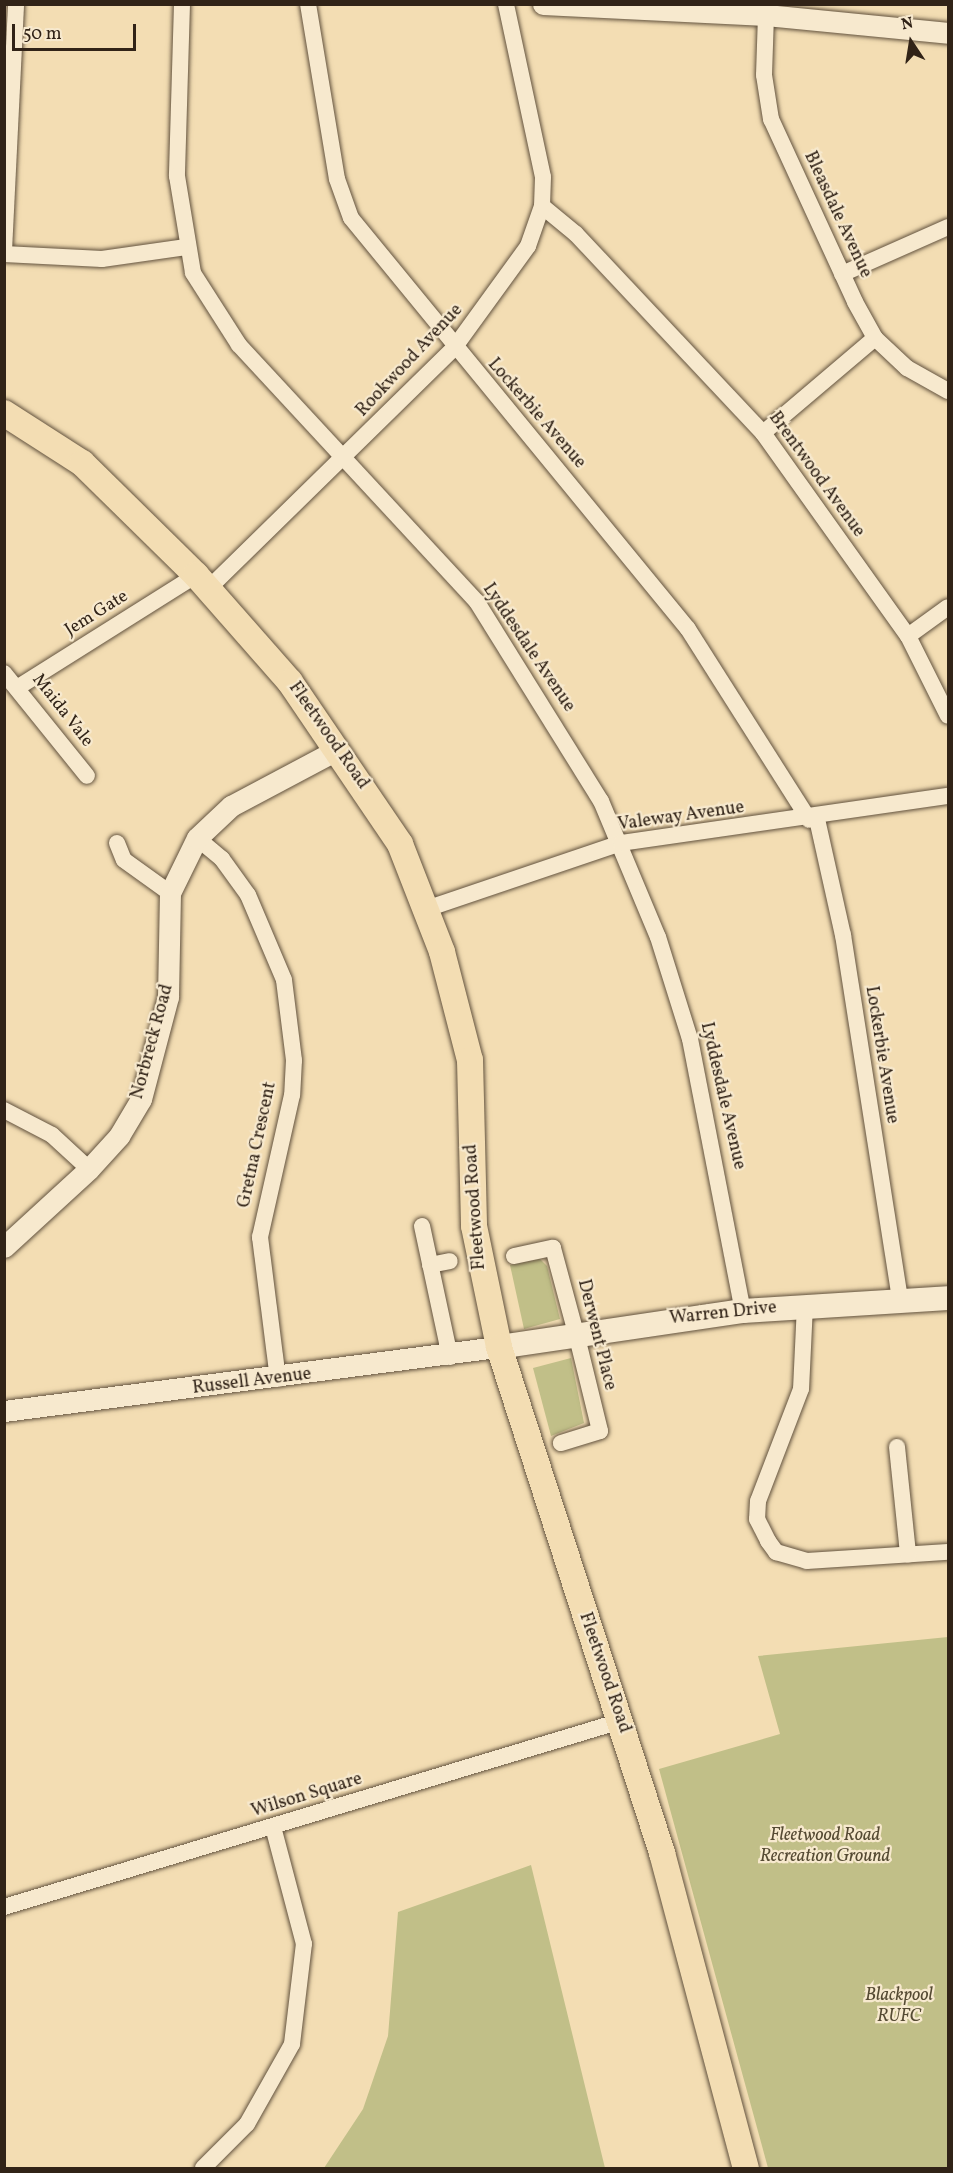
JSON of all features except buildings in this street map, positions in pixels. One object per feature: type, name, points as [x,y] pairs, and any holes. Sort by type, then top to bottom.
[{"type":"main road","name":"Fleetwood Road","points":[[4,413],[82,463],[202,582],[290,682],[338,749],[400,844],[426,909],[470,1060],[474,1226],[499,1347],[529,1453],[621,1721],[746,2169]]},
{"type":"main road","name":"Warren Drive","points":[[499,1347],[576,1333],[743,1311],[805,1305],[948,1298]]},
{"type":"street","points":[[16,4],[4,253],[102,260],[186,247]]},
{"type":"street","name":"Lyddesdale Avenue","points":[[182,4],[177,176],[186,247],[193,273],[223,326],[477,602],[602,801],[621,843],[690,1039],[743,1311]]},
{"type":"street","name":"Lockerbie Avenue","points":[[308,4],[337,179],[351,218],[454,348],[688,629],[813,819],[843,935],[900,1300]]},
{"type":"street","name":"Rookwood Avenue","points":[[202,582],[344,458],[454,348],[520,260],[542,206],[540,157],[506,4]]},
{"type":"street","points":[[543,4],[770,12],[948,33]]},
{"type":"street","name":"Bleasdale Avenue","points":[[770,12],[764,75],[771,119],[842,274],[875,338],[907,368],[948,390]]},
{"type":"street","name":"Brentwood Avenue","points":[[542,206],[576,234],[764,433],[908,636],[948,716]]},
{"type":"street","points":[[842,274],[948,227]]},
{"type":"street","points":[[764,433],[875,338]]},
{"type":"street","name":"Jem Gate","points":[[20,686],[202,582]]},
{"type":"street","points":[[908,636],[948,607]]},
{"type":"street","name":"Maida Vale","points":[[4,673],[20,686],[87,776]]},
{"type":"street","name":"Norbreck Road","points":[[4,1247],[89,1169],[119,1136],[141,1099],[168,997],[170,893],[197,838],[231,807],[338,749]]},
{"type":"street","name":"Valeway Avenue","points":[[426,909],[621,843],[813,819],[948,796]]},
{"type":"street","name":"Gretna Crescent","points":[[197,838],[222,859],[248,895],[284,980],[294,1060],[292,1095],[260,1237],[278,1379]]},
{"type":"street","points":[[117,843],[124,860],[170,893]]},
{"type":"street","points":[[4,1110],[52,1135],[89,1169]]},
{"type":"street","points":[[422,1226],[450,1357]]},
{"type":"street","name":"Derwent Place","points":[[514,1256],[553,1248],[576,1333],[600,1431],[561,1443]]},
{"type":"street","points":[[430,1265],[450,1261]]},
{"type":"street","points":[[805,1305],[801,1389],[758,1501],[757,1519],[776,1552],[790,1558],[948,1552]]},
{"type":"street","name":"Russell Avenue","points":[[4,1411],[450,1357],[499,1347]]},
{"type":"street","points":[[897,1447],[908,1554]]},
{"type":"street","name":"Wilson Square","points":[[4,1907],[621,1721]]},
{"type":"street","points":[[203,2169],[247,2124],[292,2044],[304,1944],[273,1827]]},
{"type":"green space","points":[[540,1259],[547,1266],[560,1319],[524,1329],[510,1265]]},
{"type":"green space","points":[[571,1358],[584,1423],[551,1436],[533,1368]]},
{"type":"green space","name":"Fleetwood Road Recreation Ground","points":[[948,1637],[948,2168],[768,2168],[659,1769],[780,1734],[758,1656]]},
{"type":"green space","points":[[531,1865],[605,2168],[324,2168],[363,2109],[388,2036],[398,1912]]},
{"type":"park label","name":"Blackpool RUFC","points":[[899,2007]]}]
